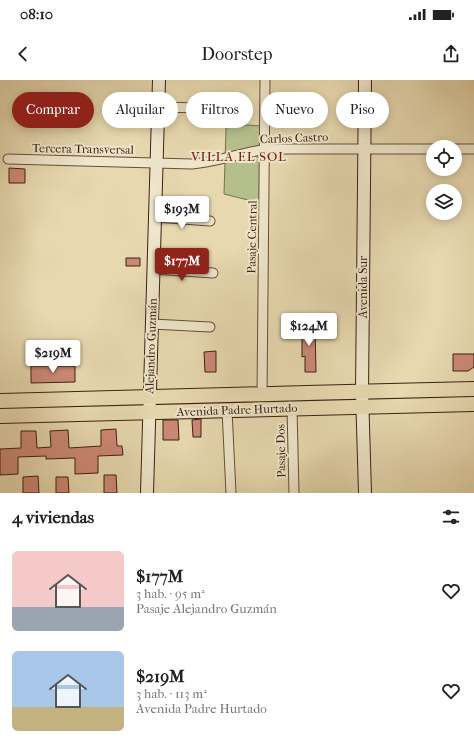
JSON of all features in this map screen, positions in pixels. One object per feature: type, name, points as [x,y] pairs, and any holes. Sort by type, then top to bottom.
[{"type":"main road","name":"Avenida Padre Hurtado","points":[[0,401],[149,396],[262,395],[474,389]]},
{"type":"main road","name":"Avenida Padre Hurtado","points":[[0,416],[474,404]]},
{"type":"street","name":"Alejandro Guzmán","points":[[159,80],[159,92]]},
{"type":"street","name":"Pasaje Central","points":[[262,395],[265,80]]},
{"type":"street","name":"Avenida Sur","points":[[365,80],[362,392],[365,493]]},
{"type":"street","name":"Alejandro Guzmán","points":[[147,493],[157,128]]},
{"type":"street","name":"Carlos Castro","points":[[156,162],[182,164],[201,163],[265,150],[426,149]]},
{"type":"street","points":[[462,149],[474,149]]},
{"type":"street","name":"Tercera Transversal","points":[[8,159],[156,162]]},
{"type":"street","points":[[155,217],[210,221]]},
{"type":"street","points":[[153,269],[213,273]]},
{"type":"street","points":[[152,324],[210,327]]},
{"type":"street","name":"Pasaje Dos","points":[[292,408],[294,493]]},
{"type":"street","points":[[227,410],[231,493]]},
{"type":"green space","points":[[253,125],[261,126],[260,203],[224,194],[226,128],[253,128]]},
{"type":"building","points":[[9,168],[25,169],[25,183],[9,183]]},
{"type":"building","points":[[126,258],[140,258],[140,266],[126,266]]},
{"type":"building","points":[[302,324],[315,324],[316,372],[305,372],[305,356],[302,357]]},
{"type":"building","points":[[216,351],[216,372],[205,372],[204,352]]},
{"type":"building","points":[[453,354],[474,354],[474,367],[468,371],[453,371]]},
{"type":"building","points":[[31,366],[75,366],[75,382],[31,383]]},
{"type":"building","points":[[201,419],[201,437],[193,437],[192,420]]},
{"type":"building","points":[[163,420],[178,420],[179,440],[163,440]]},
{"type":"building","points":[[116,429],[117,446],[122,446],[123,455],[98,456],[98,473],[75,474],[75,458],[46,459],[46,456],[18,457],[18,474],[0,475],[0,449],[21,448],[21,431],[36,431],[37,448],[51,447],[50,431],[68,430],[69,448],[101,446],[101,430]]},
{"type":"building","points":[[104,475],[116,475],[117,493],[104,493]]},
{"type":"building","points":[[38,476],[39,493],[23,493],[23,477]]},
{"type":"building","points":[[56,477],[68,477],[69,493],[56,493]]},
{"type":"district","name":"VILLA EL SOL","points":[[239,156]]}]
